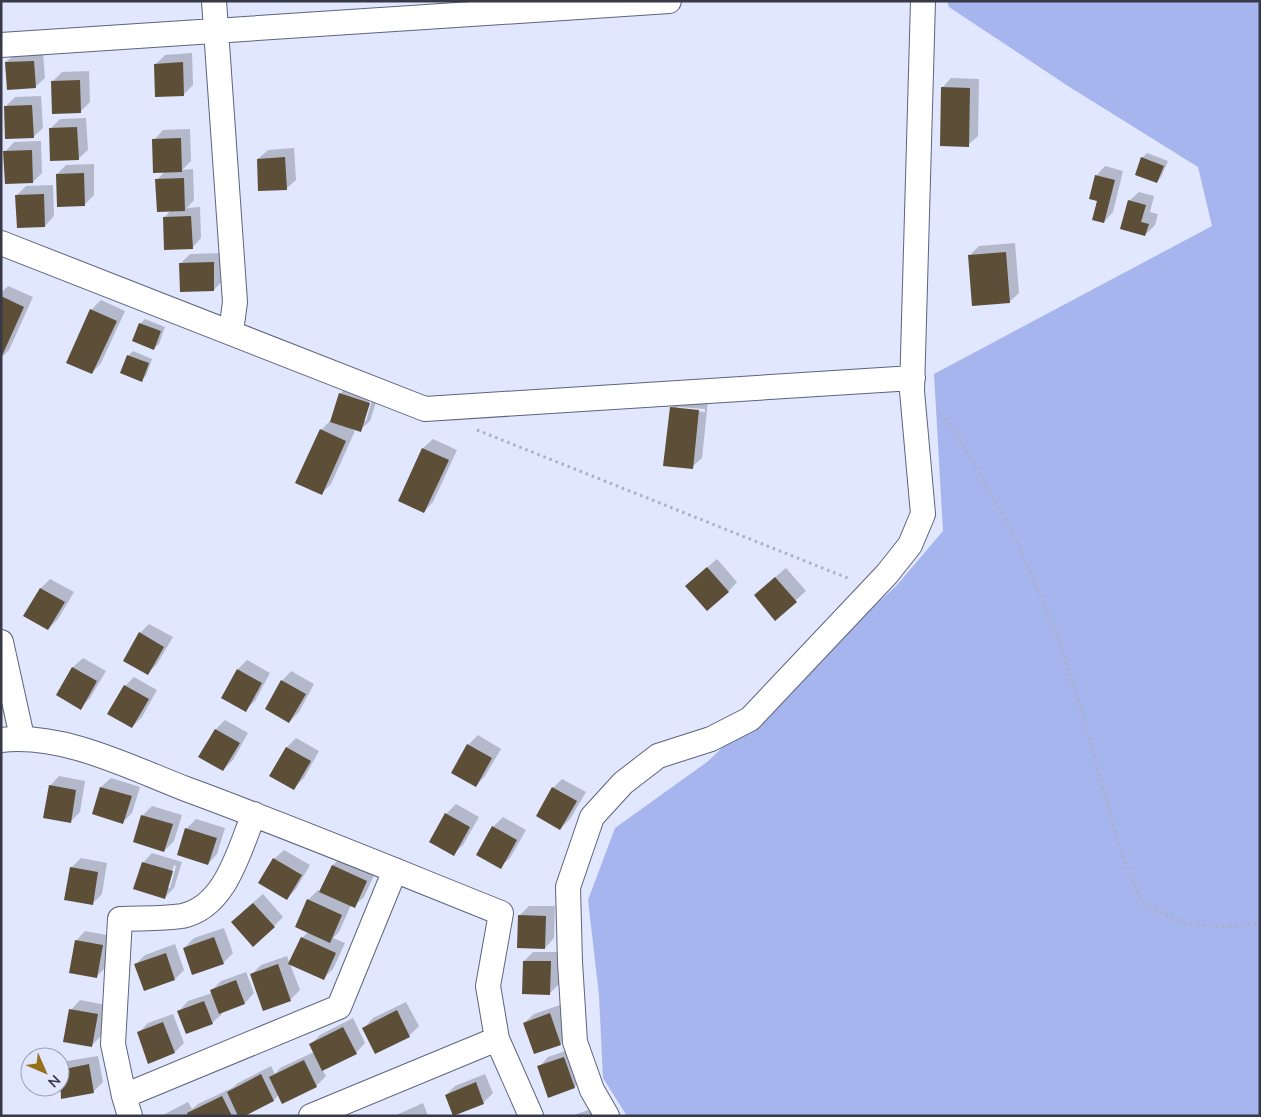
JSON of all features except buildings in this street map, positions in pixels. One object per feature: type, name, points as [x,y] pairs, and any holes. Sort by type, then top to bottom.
[{"type":"street","points":[[214,1],[235,302],[231,332]]},
{"type":"street","points":[[1,45],[670,1]]},
{"type":"street","points":[[607,1116],[592,1090],[575,1042],[570,962],[568,887],[592,817],[623,784],[658,756],[711,739],[750,719],[874,588],[910,545],[923,514],[912,385],[923,1]]},
{"type":"street","points":[[1,242],[425,409],[912,385]]},
{"type":"street","points":[[1,642],[12,739],[77,748],[254,814],[501,913],[488,986],[497,1039],[531,1116]]},
{"type":"street","points":[[254,814],[226,881],[206,907],[182,916],[120,919],[113,1044],[127,1106],[339,1008],[395,870]]},
{"type":"street","points":[[311,1116],[497,1039]]},
{"type":"path","points":[[912,385],[953,427],[1016,537],[1057,635],[1083,716],[1120,849],[1142,903],[1183,923],[1229,926],[1260,923]]},
{"type":"path","points":[[471,428],[874,588]]},
{"type":"shaded area","points":[[947,1],[1260,1],[1260,1116],[627,1116],[603,1078],[599,995],[588,900],[615,828],[707,762],[897,585],[943,531],[934,374],[1212,226],[1198,167],[1068,86],[949,7]]}]
